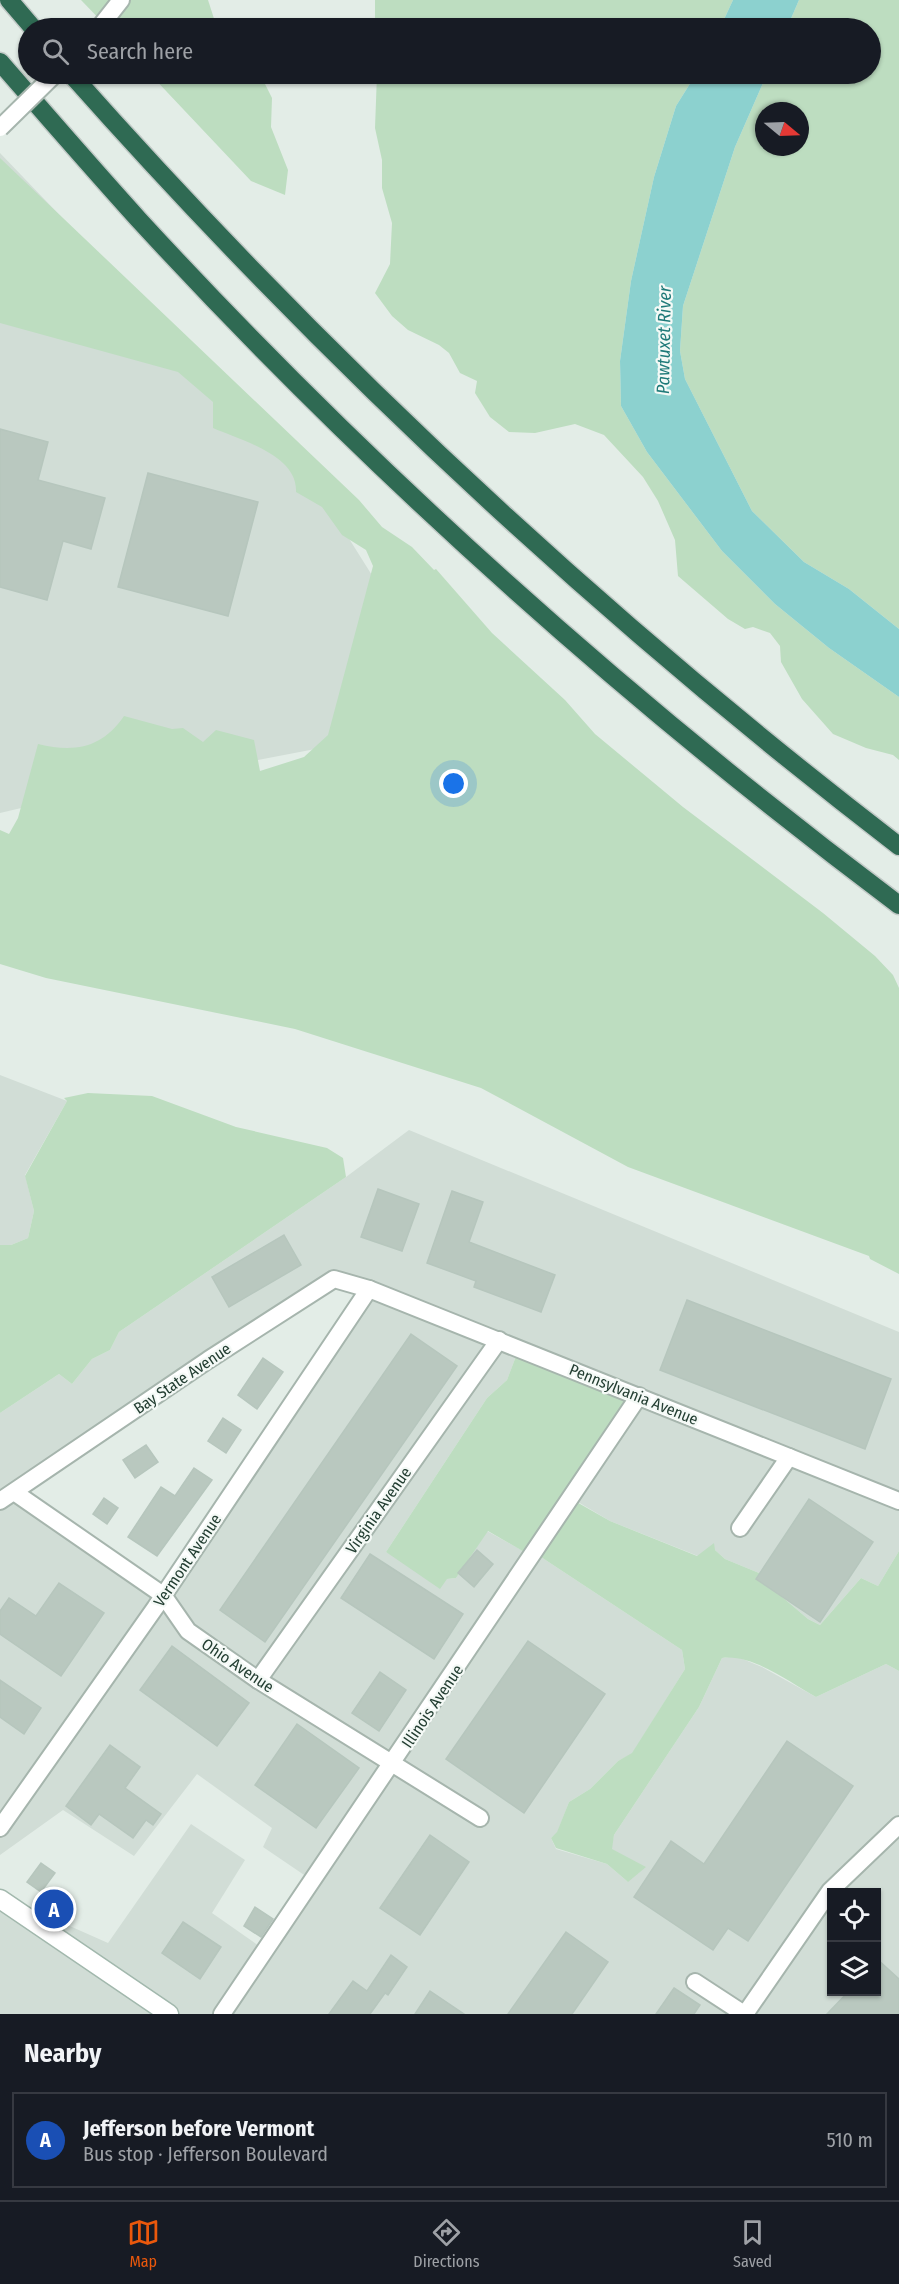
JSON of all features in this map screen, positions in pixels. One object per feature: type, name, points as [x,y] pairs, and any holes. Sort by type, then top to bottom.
[{"type":"highway","points":[[9,0],[24,18]]},
{"type":"highway","points":[[0,62],[18,83]]},
{"type":"highway","points":[[19,84],[65,138],[181,264],[309,395],[421,503],[512,587],[640,699],[816,842],[899,905]]},
{"type":"highway","points":[[80,84],[283,302],[470,484],[685,674],[899,846]]},
{"type":"main road","points":[[0,1899],[169,2014]]},
{"type":"street","points":[[107,18],[121,0]]},
{"type":"street","points":[[0,128],[45,84]]},
{"type":"street","name":"Bay State Avenue","points":[[7,1496],[322,1284],[339,1279],[369,1289]]},
{"type":"street","name":"Pennsylvania Avenue","points":[[369,1289],[899,1501]]},
{"type":"street","name":"Vermont Avenue","points":[[0,1828],[163,1595],[369,1289]]},
{"type":"street","name":"Virginia Avenue","points":[[258,1680],[499,1340]]},
{"type":"street","name":"Illinois Avenue","points":[[222,2014],[393,1765],[639,1396]]},
{"type":"street","points":[[741,1528],[789,1457]]},
{"type":"street","name":"Ohio Avenue","points":[[7,1496],[163,1595],[188,1630],[258,1680],[480,1818]]},
{"type":"street","points":[[695,1982],[745,2014],[830,1891],[899,1825]]},
{"type":"shaded area","points":[[0,153],[309,475],[375,580],[331,746],[85,793],[0,813]]},
{"type":"shaded area","points":[[0,1075],[67,1101],[25,1175],[34,1211],[28,1238],[11,1245],[0,1245]]},
{"type":"shaded area","points":[[409,1130],[899,1332],[899,1551],[878,1586],[861,1578],[820,1625],[808,1619],[760,1578],[759,1573],[725,1559],[715,1550],[698,1556],[610,1521],[573,1499],[518,1351],[507,1380],[487,1398],[386,1552],[447,1579],[456,1578],[487,1531],[534,1557],[541,1557],[682,1650],[685,1669],[632,1754],[618,1761],[590,1789],[569,1802],[557,1833],[551,1838],[556,1849],[607,1864],[628,1882],[611,1849],[614,1835],[699,1707],[722,1658],[735,1656],[762,1667],[816,1697],[886,1664],[899,1671],[899,2014],[226,2014],[316,1883],[263,1847],[272,1828],[197,1774],[134,1856],[63,1810],[0,1855],[0,1413],[59,1374],[72,1384],[92,1359],[110,1350],[119,1332],[346,1177]],"holes":[[[337,1280],[364,1298],[159,1591],[17,1494]]]},
{"type":"shaded area","points":[[191,1824],[245,1860],[212,1913],[262,1948],[216,2014],[0,2014],[0,1895],[108,1943]]},
{"type":"green space","points":[[81,0],[208,0],[214,18],[98,18]]},
{"type":"green space","points":[[375,0],[733,0],[725,18],[375,18]]},
{"type":"green space","points":[[799,0],[899,0],[899,629],[849,589],[804,562],[752,511],[685,379],[680,351],[683,306],[735,147],[763,84],[881,84],[881,18],[791,18]]},
{"type":"green space","points":[[159,84],[265,84],[272,98],[271,127],[288,170],[285,195],[251,181]]},
{"type":"green space","points":[[377,84],[690,84],[676,106],[654,177],[631,281],[620,361],[621,406],[647,452],[722,551],[775,604],[829,648],[899,697],[899,760],[893,755],[866,748],[833,734],[802,699],[781,662],[780,646],[770,633],[753,627],[745,629],[728,619],[678,576],[675,540],[658,501],[643,477],[604,435],[575,424],[535,433],[509,432],[490,417],[475,393],[477,381],[460,373],[449,353],[439,345],[408,330],[392,316],[375,293],[390,264],[392,223],[382,188],[382,160],[375,128]]},
{"type":"green space","points":[[0,158],[359,500],[382,527],[412,547],[434,570],[436,569],[492,633],[565,700],[595,734],[683,807],[823,913],[875,956],[893,975],[899,988],[899,1274],[870,1259],[869,1256],[628,1167],[481,1088],[295,1029],[46,978],[0,964],[0,830],[9,834],[18,818],[38,744],[64,748],[87,745],[106,735],[124,716],[172,729],[183,728],[203,742],[216,730],[254,740],[260,771],[304,757],[328,735],[373,566],[366,550],[342,535],[322,507],[296,492],[294,479],[288,468],[278,459],[252,444],[213,428],[213,402],[178,372],[0,323]]},
{"type":"green space","points":[[88,1093],[152,1096],[236,1127],[327,1148],[343,1158],[346,1177],[119,1332],[110,1350],[92,1359],[72,1384],[59,1374],[0,1413],[0,1245],[11,1245],[28,1238],[34,1211],[25,1176],[67,1101],[64,1098]]},
{"type":"green space","points":[[518,1351],[636,1397],[573,1500],[610,1521],[697,1556],[714,1543],[715,1550],[725,1559],[759,1573],[760,1578],[808,1619],[820,1625],[861,1578],[878,1586],[899,1551],[899,1671],[886,1664],[816,1697],[783,1677],[746,1660],[722,1658],[699,1707],[614,1835],[612,1849],[646,1867],[628,1882],[607,1864],[556,1848],[551,1838],[557,1832],[569,1802],[590,1789],[618,1761],[632,1753],[685,1669],[682,1650],[541,1557],[533,1557],[488,1531],[456,1578],[447,1579],[440,1589],[386,1552],[487,1398],[507,1380]]},
{"type":"water","points":[[733,0],[799,0],[791,18],[725,18]]},
{"type":"water","name":"Pawtuxet River","points":[[690,84],[763,84],[735,147],[683,306],[680,351],[685,379],[752,511],[804,562],[849,589],[899,629],[899,697],[829,648],[775,604],[722,551],[647,452],[621,406],[620,361],[631,281],[654,177],[676,106]]},
{"type":"building","points":[[0,429],[48,442],[38,480],[105,498],[91,549],[63,541],[47,600],[0,587]]},
{"type":"building","points":[[148,473],[258,502],[228,616],[118,587]]},
{"type":"building","points":[[378,1189],[419,1204],[402,1251],[361,1237]]},
{"type":"building","points":[[452,1191],[483,1202],[469,1242],[555,1275],[541,1312],[474,1287],[476,1281],[427,1263]]},
{"type":"building","points":[[284,1235],[301,1265],[229,1307],[212,1277]]},
{"type":"building","points":[[687,1300],[891,1379],[865,1449],[660,1370]]},
{"type":"building","points":[[411,1334],[457,1366],[265,1642],[220,1610]]},
{"type":"building","points":[[263,1358],[283,1372],[257,1409],[238,1395]]},
{"type":"building","points":[[223,1418],[241,1430],[226,1453],[208,1441]]},
{"type":"building","points":[[146,1445],[158,1462],[135,1478],[123,1460]]},
{"type":"building","points":[[194,1468],[212,1480],[157,1556],[128,1537],[161,1487],[175,1496]]},
{"type":"building","points":[[104,1498],[118,1508],[107,1524],[93,1514]]},
{"type":"building","points":[[809,1499],[873,1542],[820,1622],[756,1579]]},
{"type":"building","points":[[477,1550],[493,1564],[474,1587],[458,1573]]},
{"type":"building","points":[[370,1554],[463,1614],[434,1659],[341,1598]]},
{"type":"building","points":[[59,1583],[104,1613],[61,1676],[0,1634],[0,1611],[9,1598],[36,1616]]},
{"type":"building","points":[[528,1641],[605,1694],[524,1813],[446,1759]]},
{"type":"building","points":[[172,1646],[249,1703],[217,1746],[140,1690]]},
{"type":"building","points":[[380,1672],[406,1690],[379,1731],[352,1713]]},
{"type":"building","points":[[0,1680],[41,1708],[24,1734],[0,1717]]},
{"type":"building","points":[[297,1724],[359,1768],[316,1828],[255,1785]]},
{"type":"building","points":[[787,1741],[853,1786],[748,1941],[728,1928],[713,1950],[634,1897],[671,1841],[704,1864]]},
{"type":"building","points":[[110,1745],[140,1767],[125,1788],[161,1814],[153,1825],[146,1820],[133,1838],[99,1814],[91,1825],[66,1806]]},
{"type":"building","points":[[430,1835],[469,1862],[420,1935],[380,1908]]},
{"type":"building","points":[[41,1863],[55,1873],[41,1892],[27,1882]]},
{"type":"building","points":[[255,1907],[273,1919],[261,1937],[244,1926]]},
{"type":"building","points":[[183,1922],[221,1947],[200,1979],[162,1953]]},
{"type":"building","points":[[566,1932],[608,1962],[572,2014],[508,2014]]},
{"type":"building","points":[[391,1955],[407,1967],[388,1995],[385,1993],[370,2014],[329,2014],[353,1981],[367,1991]]},
{"type":"building","points":[[881,1963],[899,1979],[899,2014],[827,2014],[844,1996],[881,1996]]},
{"type":"building","points":[[674,1988],[700,2005],[694,2014],[656,2014]]},
{"type":"building","points":[[430,1991],[464,2014],[415,2014]]},
{"type":"place","name":"Jefferson before Vermont","points":[[54,1909]]}]
